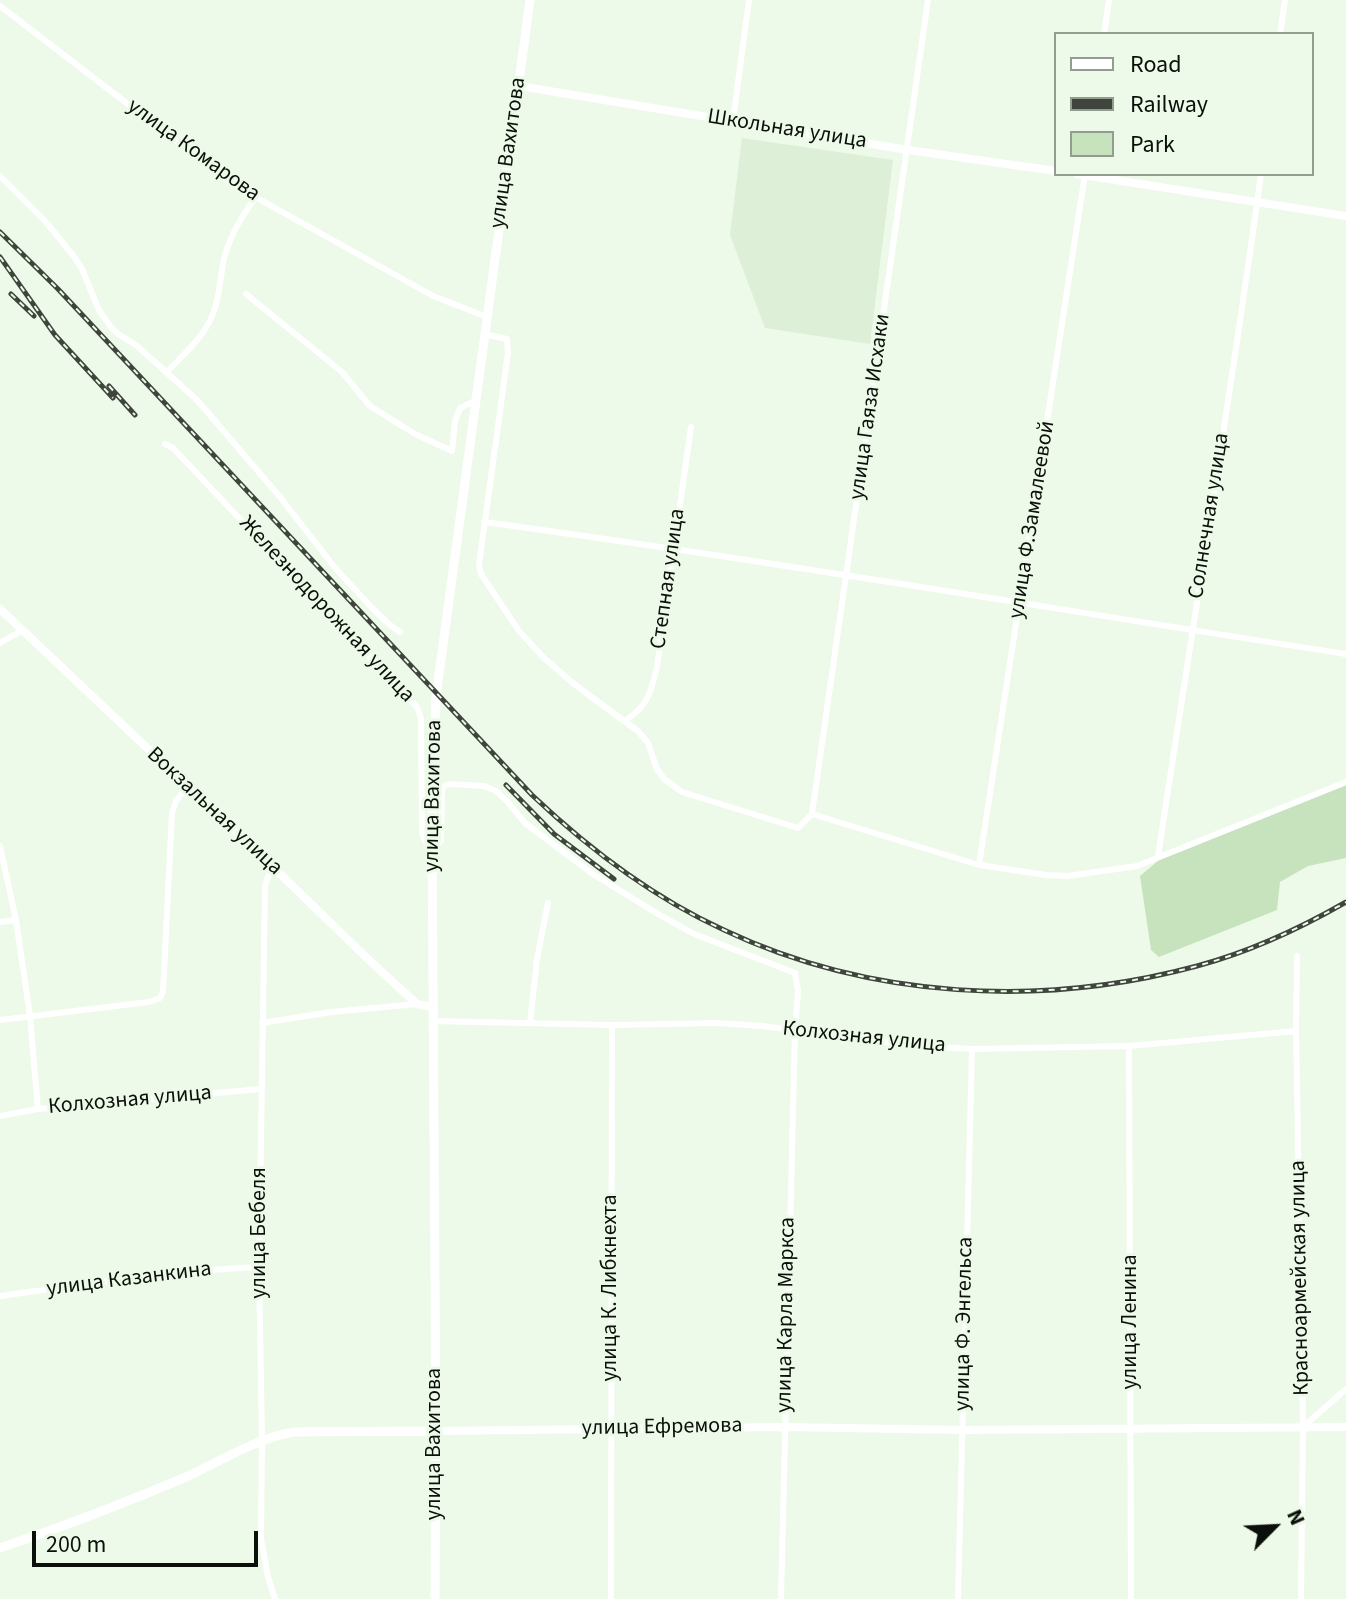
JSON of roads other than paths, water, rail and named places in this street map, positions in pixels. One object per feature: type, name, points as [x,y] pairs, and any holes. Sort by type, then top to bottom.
[{"type":"main road","name":"улица Вахитова","points":[[435,1599],[432,850],[436,697],[530,0]]},
{"type":"main road","name":"улица Ефремова","points":[[0,1548],[181,1479],[262,1440],[294,1432],[436,1431]]},
{"type":"street","points":[[733,120],[749,0]]},
{"type":"street","name":"улица Гаяза Исхаки","points":[[812,814],[928,0]]},
{"type":"street","points":[[1104,32],[1109,0]]},
{"type":"street","points":[[1280,32],[1285,0]]},
{"type":"street","name":"улица Комарова","points":[[0,6],[232,184],[433,296],[487,317]]},
{"type":"street","name":"Школьная улица","points":[[519,86],[1054,171]]},
{"type":"street","points":[[0,176],[45,221],[75,258],[99,310],[110,326],[197,400],[280,497],[336,569],[374,610],[400,632]]},
{"type":"street","name":"улица Ф.Замалеевой","points":[[979,865],[1021,602],[1082,176]]},
{"type":"street","points":[[1094,176],[1346,216]]},
{"type":"street","name":"Солнечная улица","points":[[1158,857],[1261,176]]},
{"type":"street","points":[[167,372],[203,333],[213,313],[224,257],[240,219],[255,198]]},
{"type":"street","points":[[246,294],[342,372],[370,406],[438,445],[452,451],[455,421],[460,408],[475,401]]},
{"type":"street","points":[[484,334],[507,339],[508,353],[484,522],[479,565],[481,574],[519,631],[574,684],[639,732],[648,743],[664,779],[682,792],[798,828],[812,814],[979,865],[1068,876],[1137,866],[1346,782]]},
{"type":"street","name":"Степная улица","points":[[625,721],[639,712],[653,686],[691,427]]},
{"type":"street","name":"Железнодорожная улица","points":[[165,444],[184,459],[417,707],[421,718],[422,832],[432,850]]},
{"type":"street","points":[[484,522],[673,547],[1346,654]]},
{"type":"street","name":"Вокзальная улица","points":[[0,609],[417,1004]]},
{"type":"street","points":[[0,643],[23,630]]},
{"type":"street","name":"улица Карла Маркса","points":[[432,850],[441,841],[444,786],[484,786],[496,791],[525,823],[593,874],[694,934],[795,973],[798,991],[781,1599]]},
{"type":"street","points":[[0,1020],[149,1002],[160,998],[163,992],[172,813],[176,801],[187,787]]},
{"type":"street","points":[[0,846],[16,920],[30,1016],[38,1109]]},
{"type":"street","name":"улица Бебеля","points":[[274,868],[265,886],[259,1267],[261,1539],[275,1599]]},
{"type":"street","points":[[530,1023],[537,959],[548,903]]},
{"type":"street","points":[[0,922],[16,920]]},
{"type":"street","name":"Красноармейская улица","points":[[1297,956],[1303,1427],[1301,1599]]},
{"type":"street","points":[[262,1023],[331,1012],[417,1004],[432,1007]]},
{"type":"street","name":"Колхозная улица","points":[[432,1021],[612,1025],[718,1023],[916,1046],[972,1049],[1129,1046],[1296,1031]]},
{"type":"street","name":"улица К. Либкнехта","points":[[611,1599],[612,1025]]},
{"type":"street","name":"улица Ленина","points":[[1129,1046],[1131,1599]]},
{"type":"street","name":"улица Ф. Энгельса","points":[[958,1599],[972,1049]]},
{"type":"street","name":"Колхозная улица","points":[[0,1116],[38,1109],[261,1089]]},
{"type":"street","name":"улица Казанкина","points":[[0,1296],[142,1276],[259,1267]]},
{"type":"street","points":[[1303,1427],[1346,1389]]},
{"type":"street","name":"улица Ефремова","points":[[436,1431],[784,1427],[963,1430],[1346,1427]]},
{"type":"railway","points":[[0,232],[58,289],[532,795],[622,870],[697,917],[780,953],[838,971],[897,983],[957,990],[1017,991],[1078,988],[1197,966],[1273,939],[1346,902]]},
{"type":"railway","points":[[0,257],[55,335],[113,398]]},
{"type":"railway","points":[[11,294],[34,316]]},
{"type":"railway","points":[[109,386],[135,415]]},
{"type":"railway","points":[[506,785],[554,834],[614,879]]}]
